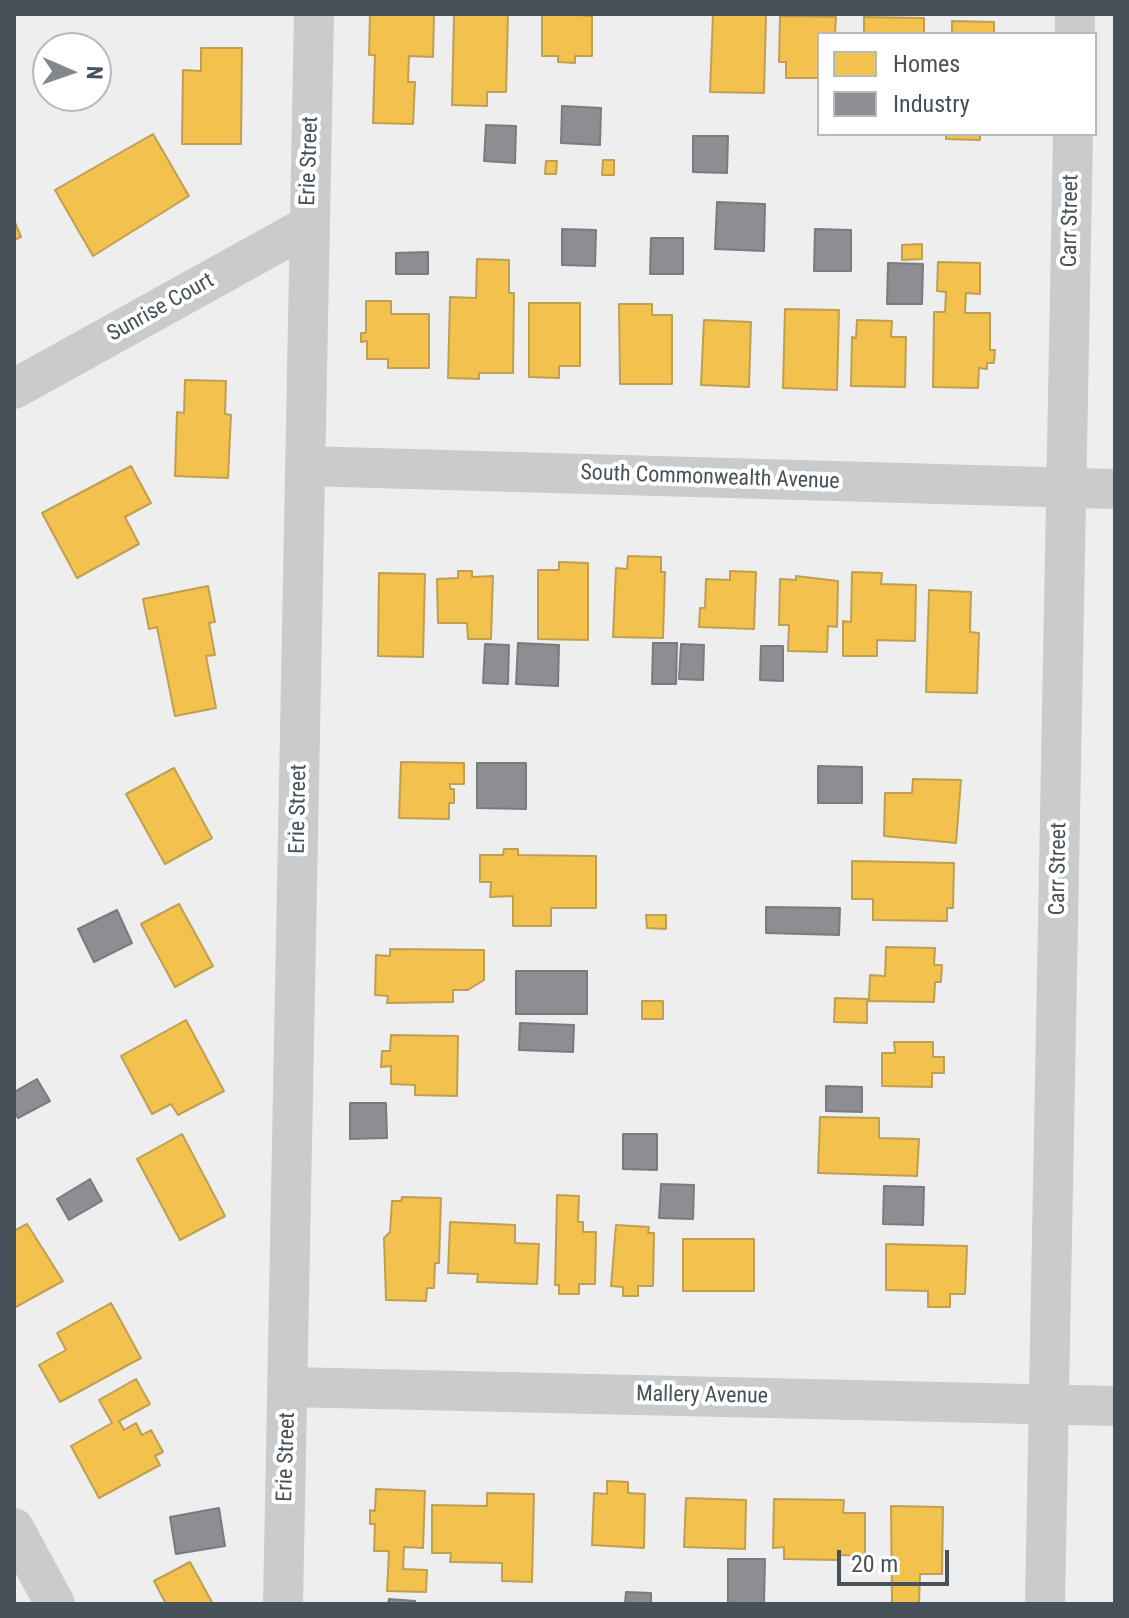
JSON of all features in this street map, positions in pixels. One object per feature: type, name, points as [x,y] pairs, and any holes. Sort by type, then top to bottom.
[{"type":"street","name":"Erie Street","points":[[283,1604],[314,14]]},
{"type":"street","name":"Carr Street","points":[[1045,1604],[1073,136]]},
{"type":"street","name":"Sunrise Court","points":[[14,389],[308,226]]},
{"type":"street","name":"South Commonwealth Avenue","points":[[305,466],[1115,489]]},
{"type":"street","name":"Mallery Avenue","points":[[289,1387],[1115,1406]]},
{"type":"street","points":[[14,1528],[55,1604]]},
{"type":"building: Homes","points":[[370,14],[434,14],[433,57],[409,56],[408,82],[415,82],[413,124],[373,123],[375,55],[369,55]]},
{"type":"building: Homes","points":[[454,14],[508,14],[506,92],[487,92],[487,106],[452,105]]},
{"type":"building: Homes","points":[[713,14],[766,15],[764,93],[710,92]]},
{"type":"building: Homes","points":[[542,15],[592,16],[592,56],[575,56],[575,63],[558,62],[558,56],[542,56]]},
{"type":"building: Homes","points":[[780,16],[836,17],[835,32],[817,32],[817,78],[786,78],[786,62],[779,62]]},
{"type":"building: Homes","points":[[864,17],[924,18],[924,32],[864,32]]},
{"type":"building: Homes","points":[[952,21],[994,22],[994,32],[952,32]]},
{"type":"building: Homes","points":[[201,48],[242,48],[241,144],[182,144],[183,70],[201,71]]},
{"type":"building: Homes","points":[[153,134],[189,196],[93,256],[55,190]]},
{"type":"building: Homes","points":[[946,136],[980,136],[980,140],[946,139]]},
{"type":"building: Homes","points":[[603,160],[614,160],[614,175],[602,175]]},
{"type":"building: Homes","points":[[546,161],[557,161],[556,174],[545,174]]},
{"type":"building: Homes","points":[[14,220],[21,237],[14,240]]},
{"type":"building: Homes","points":[[922,244],[922,259],[902,260],[902,245]]},
{"type":"building: Homes","points":[[477,259],[509,260],[509,293],[514,293],[513,373],[479,373],[479,379],[448,378],[450,297],[476,298]]},
{"type":"building: Homes","points":[[938,262],[980,263],[980,294],[966,293],[965,313],[990,313],[990,350],[995,350],[994,363],[987,363],[987,369],[979,368],[978,388],[933,387],[934,312],[945,312],[946,292],[937,291]]},
{"type":"building: Homes","points":[[366,301],[391,301],[391,314],[429,314],[429,368],[388,368],[388,359],[367,359],[367,341],[361,342],[361,333],[366,333]]},
{"type":"building: Homes","points":[[529,303],[580,303],[580,366],[559,366],[559,378],[529,377]]},
{"type":"building: Homes","points":[[619,304],[652,304],[652,315],[672,315],[672,384],[620,384]]},
{"type":"building: Homes","points":[[785,309],[839,310],[837,390],[783,388]]},
{"type":"building: Homes","points":[[704,320],[751,322],[749,387],[701,385]]},
{"type":"building: Homes","points":[[857,320],[892,321],[891,337],[906,337],[905,387],[851,386],[852,337],[856,338]]},
{"type":"building: Homes","points":[[185,380],[226,381],[225,414],[231,415],[228,478],[175,476],[177,412],[184,413]]},
{"type":"building: Homes","points":[[131,466],[151,503],[125,517],[139,544],[77,578],[42,513]]},
{"type":"building: Homes","points":[[628,556],[661,557],[661,572],[665,572],[663,638],[613,637],[616,568],[627,569]]},
{"type":"building: Homes","points":[[559,562],[588,563],[588,640],[538,639],[538,570],[559,570]]},
{"type":"building: Homes","points":[[458,571],[472,571],[472,577],[493,576],[491,639],[468,639],[467,623],[438,623],[437,579],[458,578]]},
{"type":"building: Homes","points":[[730,571],[756,572],[754,629],[699,627],[700,608],[705,608],[706,579],[730,580]]},
{"type":"building: Homes","points":[[852,572],[882,573],[881,584],[916,585],[915,641],[877,640],[877,656],[843,656],[843,621],[851,622]]},
{"type":"building: Homes","points":[[379,573],[425,574],[423,657],[378,656]]},
{"type":"building: Homes","points":[[796,576],[838,581],[837,627],[828,626],[827,652],[788,651],[789,625],[779,625],[780,579],[796,580]]},
{"type":"building: Homes","points":[[208,586],[215,622],[209,623],[215,655],[206,656],[216,708],[175,716],[157,627],[149,629],[143,599]]},
{"type":"building: Homes","points":[[929,590],[971,592],[970,632],[979,633],[977,693],[926,692]]},
{"type":"building: Homes","points":[[401,762],[464,763],[464,784],[450,784],[450,789],[454,789],[454,803],[449,803],[449,819],[399,818]]},
{"type":"building: Homes","points":[[174,768],[212,838],[165,864],[126,794]]},
{"type":"building: Homes","points":[[913,779],[961,780],[956,843],[884,836],[885,793],[912,793]]},
{"type":"building: Homes","points":[[504,849],[518,849],[518,855],[596,856],[596,908],[551,908],[551,926],[513,926],[513,896],[490,897],[491,882],[480,882],[480,855],[503,855]]},
{"type":"building: Homes","points":[[852,861],[954,863],[953,908],[947,908],[947,921],[873,920],[873,899],[852,899]]},
{"type":"building: Homes","points":[[179,904],[213,966],[175,987],[141,924]]},
{"type":"building: Homes","points":[[646,915],[666,915],[666,929],[647,928]]},
{"type":"building: Homes","points":[[886,947],[935,948],[934,965],[942,965],[941,982],[935,982],[934,1002],[867,1001],[867,1023],[834,1022],[835,998],[869,999],[870,975],[885,976]]},
{"type":"building: Homes","points":[[390,949],[484,950],[484,980],[468,990],[453,990],[453,1002],[387,1003],[388,996],[375,995],[376,955],[390,956]]},
{"type":"building: Homes","points":[[642,1001],[663,1001],[663,1019],[642,1019]]},
{"type":"building: Homes","points":[[186,1020],[224,1091],[178,1115],[171,1104],[152,1114],[121,1056]]},
{"type":"building: Homes","points":[[391,1035],[458,1036],[457,1096],[415,1095],[415,1085],[391,1084],[391,1066],[381,1067],[382,1051],[390,1051]]},
{"type":"building: Homes","points":[[894,1042],[933,1042],[933,1057],[944,1057],[944,1073],[932,1073],[932,1087],[882,1086],[882,1053],[895,1053]]},
{"type":"building: Homes","points":[[820,1117],[879,1118],[879,1138],[919,1139],[917,1176],[818,1173]]},
{"type":"building: Homes","points":[[182,1134],[225,1216],[180,1240],[137,1159]]},
{"type":"building: Homes","points":[[557,1195],[579,1196],[578,1222],[583,1222],[583,1232],[596,1232],[595,1284],[579,1284],[579,1294],[559,1294],[559,1285],[555,1285]]},
{"type":"building: Homes","points":[[402,1197],[441,1198],[439,1263],[435,1263],[434,1288],[427,1288],[426,1301],[386,1300],[384,1238],[390,1232],[392,1201],[401,1201]]},
{"type":"building: Homes","points":[[450,1222],[515,1225],[515,1243],[539,1244],[537,1284],[477,1282],[478,1274],[448,1273]]},
{"type":"building: Homes","points":[[27,1224],[63,1281],[14,1308],[14,1231]]},
{"type":"building: Homes","points":[[616,1225],[649,1227],[648,1233],[654,1233],[653,1286],[638,1286],[638,1296],[623,1296],[623,1287],[611,1286]]},
{"type":"building: Homes","points":[[683,1239],[754,1239],[754,1291],[683,1291]]},
{"type":"building: Homes","points":[[886,1244],[967,1246],[965,1294],[950,1294],[950,1307],[928,1307],[928,1291],[886,1290]]},
{"type":"building: Homes","points":[[111,1303],[141,1358],[60,1402],[39,1365],[66,1350],[57,1333]]},
{"type":"building: Homes","points":[[136,1379],[150,1404],[119,1421],[124,1430],[136,1423],[142,1435],[151,1430],[163,1452],[155,1456],[160,1465],[99,1498],[71,1446],[112,1423],[99,1400]]},
{"type":"building: Homes","points":[[607,1481],[628,1482],[628,1493],[645,1494],[644,1548],[592,1545],[594,1493],[607,1494]]},
{"type":"building: Homes","points":[[376,1489],[425,1491],[423,1548],[404,1547],[403,1569],[427,1570],[426,1592],[387,1591],[389,1551],[374,1551],[375,1524],[370,1524],[370,1510],[375,1511]]},
{"type":"building: Homes","points":[[487,1493],[534,1494],[532,1582],[502,1581],[502,1563],[450,1562],[451,1553],[432,1553],[432,1505],[487,1506]]},
{"type":"building: Homes","points":[[686,1498],[746,1500],[745,1549],[684,1547]]},
{"type":"building: Homes","points":[[774,1499],[844,1500],[843,1513],[865,1513],[865,1556],[839,1555],[838,1560],[784,1559],[784,1547],[773,1548]]},
{"type":"building: Homes","points":[[891,1506],[943,1507],[942,1574],[920,1574],[919,1604],[888,1604],[892,1602]]},
{"type":"building: Homes","points":[[190,1562],[213,1604],[166,1604],[154,1581]]},
{"type":"building: Industry","points":[[562,106],[601,108],[600,145],[561,143]]},
{"type":"building: Industry","points":[[486,125],[516,126],[515,163],[484,161]]},
{"type":"building: Industry","points":[[693,136],[728,136],[727,173],[693,172]]},
{"type":"building: Industry","points":[[717,202],[765,204],[764,251],[715,249]]},
{"type":"building: Industry","points":[[562,229],[596,230],[595,266],[562,265]]},
{"type":"building: Industry","points":[[815,229],[851,230],[851,271],[814,271]]},
{"type":"building: Industry","points":[[651,238],[683,238],[683,274],[650,274]]},
{"type":"building: Industry","points":[[428,252],[428,274],[396,274],[396,253]]},
{"type":"building: Industry","points":[[888,263],[923,264],[922,304],[887,304]]},
{"type":"building: Industry","points":[[518,643],[559,645],[558,686],[516,684]]},
{"type":"building: Industry","points":[[653,643],[677,643],[676,684],[652,684]]},
{"type":"building: Industry","points":[[485,644],[509,645],[508,684],[483,683]]},
{"type":"building: Industry","points":[[681,644],[704,645],[703,680],[679,679]]},
{"type":"building: Industry","points":[[761,646],[783,646],[783,681],[760,680]]},
{"type":"building: Industry","points":[[477,763],[526,763],[526,809],[477,808]]},
{"type":"building: Industry","points":[[818,766],[862,767],[862,803],[818,803]]},
{"type":"building: Industry","points":[[766,907],[840,908],[839,935],[766,933]]},
{"type":"building: Industry","points":[[117,910],[132,943],[94,962],[78,929]]},
{"type":"building: Industry","points":[[516,971],[587,971],[587,1014],[516,1014]]},
{"type":"building: Industry","points":[[520,1023],[574,1025],[573,1052],[519,1050]]},
{"type":"building: Industry","points":[[37,1079],[50,1101],[18,1118],[14,1110],[14,1092]]},
{"type":"building: Industry","points":[[826,1086],[862,1087],[862,1112],[826,1111]]},
{"type":"building: Industry","points":[[350,1103],[386,1103],[387,1138],[350,1139]]},
{"type":"building: Industry","points":[[623,1134],[657,1134],[657,1170],[623,1169]]},
{"type":"building: Industry","points":[[90,1179],[102,1201],[69,1220],[57,1199]]},
{"type":"building: Industry","points":[[661,1184],[694,1185],[693,1219],[659,1218]]},
{"type":"building: Industry","points":[[884,1186],[924,1187],[923,1225],[883,1224]]},
{"type":"building: Industry","points":[[219,1508],[225,1546],[176,1554],[170,1517]]},
{"type":"building: Industry","points":[[728,1559],[765,1559],[764,1604],[728,1604]]},
{"type":"building: Industry","points":[[626,1592],[651,1593],[651,1604],[625,1604]]},
{"type":"building: Industry","points":[[389,1599],[415,1601],[415,1604],[388,1604]]}]
